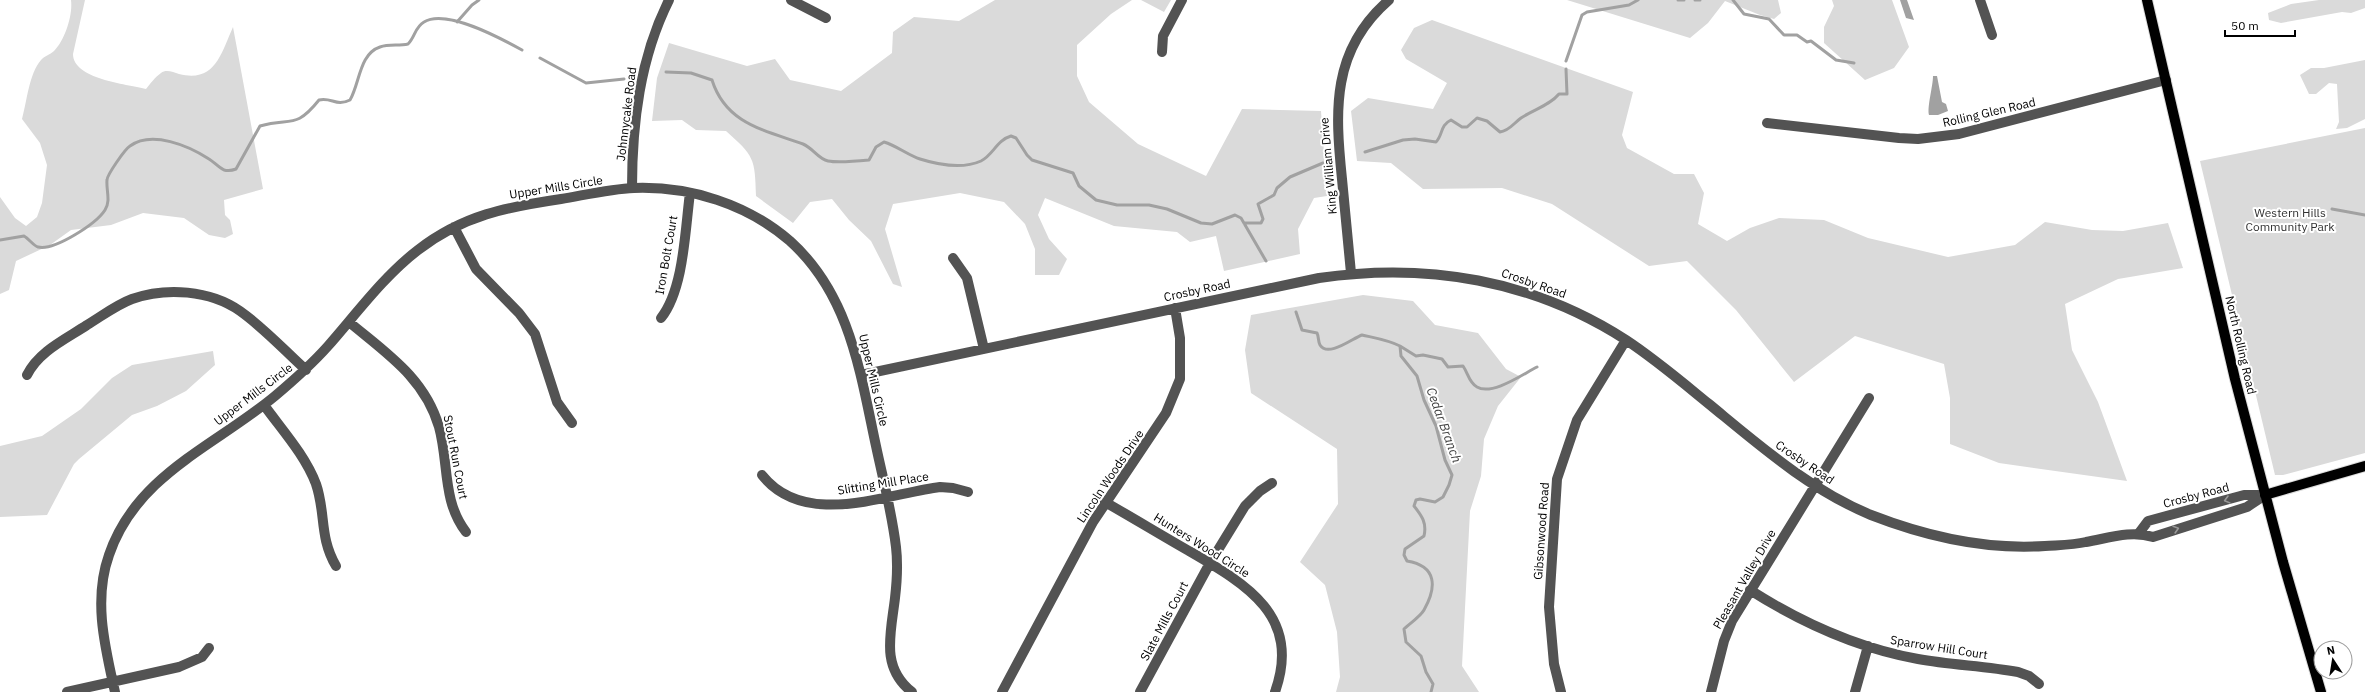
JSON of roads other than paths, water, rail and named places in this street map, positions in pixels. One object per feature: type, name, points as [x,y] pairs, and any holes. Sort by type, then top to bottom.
[{"type":"main road","name":"North Rolling Road","points":[[2147,0],[2235,379],[2265,495],[2321,692]]},
{"type":"main road","name":"Crosby Road","points":[[2265,495],[2365,466]]},
{"type":"street","name":"Johnnycake Road","points":[[632,188],[634,127],[644,67],[653,39],[669,0]]},
{"type":"street","points":[[791,0],[826,18]]},
{"type":"street","points":[[1162,52],[1163,36],[1182,0]]},
{"type":"street","name":"King William Drive","points":[[1351,273],[1337,131],[1337,106],[1346,63],[1355,43],[1368,23],[1389,0]]},
{"type":"street","points":[[1980,0],[1992,35]]},
{"type":"street","name":"Rolling Glen Road","points":[[1767,123],[1899,138],[1938,137],[1958,134],[2166,80]]},
{"type":"street","name":"Upper Mills Circle","points":[[114,687],[104,638],[101,593],[109,555],[120,529],[136,505],[154,484],[176,466],[264,405],[306,370],[404,262],[435,237],[454,227],[507,208],[632,188],[690,193],[733,205],[756,217],[788,240],[802,253],[816,270],[840,307],[849,329],[861,375],[896,545],[897,565],[888,649],[899,680],[912,692]]},
{"type":"street","name":"Iron Bolt Court","points":[[661,318],[668,310],[676,290],[690,193]]},
{"type":"street","points":[[454,227],[476,269],[523,318],[535,334],[557,402],[572,423]]},
{"type":"street","points":[[953,258],[967,278],[984,349]]},
{"type":"street","name":"Crosby Road","points":[[861,375],[1319,278],[1351,273],[1439,273],[1497,283],[1563,306],[1626,340],[1688,386],[1784,464],[1815,486],[1869,514],[1902,526],[1974,543],[2042,546],[2083,543],[2139,532],[2153,537],[2247,507],[2265,495]]},
{"type":"street","points":[[28,375],[32,365],[51,348],[115,307],[131,299],[167,292],[206,296],[239,310],[306,370]]},
{"type":"street","name":"Lincoln Woods Drive","points":[[1002,692],[1105,502],[1158,428],[1174,397],[1180,379],[1181,361],[1175,308]]},
{"type":"street","name":"Stout Run Court","points":[[349,322],[402,367],[426,394],[440,429],[452,507],[457,520],[466,532]]},
{"type":"street","name":"Gibsonwood Road","points":[[1561,692],[1554,664],[1549,607],[1557,479],[1577,420],[1626,340]]},
{"type":"street","name":"Pleasant Valley Drive","points":[[1711,692],[1724,641],[1750,590],[1868,398]]},
{"type":"street","points":[[264,405],[310,471],[320,500],[325,543],[336,566]]},
{"type":"street","name":"Slitting Mill Place","points":[[762,475],[779,491],[792,497],[824,504],[842,505],[887,498],[940,487],[953,488],[968,492]]},
{"type":"street","name":"Slate Mills Court","points":[[1140,692],[1210,563],[1252,497],[1272,483]]},
{"type":"street","name":"Crosby Road","points":[[2139,532],[2148,521],[2244,495],[2265,495]]},
{"type":"street","name":"Hunters Wood Circle","points":[[1105,502],[1210,563],[1252,591],[1272,616],[1278,629],[1282,662],[1280,678],[1275,692]]},
{"type":"street","name":"Sparrow Hill Court","points":[[1750,590],[1778,608],[1815,627],[1868,646],[1918,659],[2018,672],[2029,676],[2039,684]]},
{"type":"street","points":[[1855,692],[1868,646]]},
{"type":"street","points":[[67,692],[114,687],[193,662],[202,657],[209,648]]},
{"type":"waterway","points":[[457,22],[472,5],[479,0]]},
{"type":"waterway","points":[[1566,61],[1582,15],[1587,12],[1629,5],[1638,0]]},
{"type":"waterway","points":[[1678,0],[1684,0]]},
{"type":"waterway","points":[[1695,0],[1700,0]]},
{"type":"waterway","points":[[1733,0],[1744,14],[1769,19],[1784,35],[1797,35],[1807,42],[1811,41],[1836,60],[1854,63]]},
{"type":"waterway","name":"Cedar Branch","points":[[0,240],[24,236],[36,246],[45,247],[64,241],[84,229],[100,216],[107,207],[108,177],[128,148],[139,141],[149,139],[181,145],[201,154],[224,170],[230,171],[236,169],[260,126],[298,119],[311,109],[319,100],[323,99],[341,103],[350,100],[364,62],[368,56],[380,47],[408,44],[421,24],[424,22],[434,19],[446,19],[459,22],[488,33],[522,50]]},
{"type":"waterway","name":"Cedar Branch","points":[[540,58],[586,83],[624,79]]},
{"type":"waterway","points":[[1365,152],[1403,140],[1415,139],[1436,142],[1443,127],[1451,120],[1462,127],[1467,127],[1477,118],[1487,121],[1500,132],[1503,131],[1526,115],[1551,102],[1559,94],[1567,94],[1566,69]]},
{"type":"waterway","name":"Cedar Branch","points":[[666,72],[691,73],[712,80],[718,95],[727,107],[737,116],[761,129],[803,144],[824,160],[832,162],[869,160],[876,147],[884,142],[927,161],[951,165],[967,165],[981,161],[1002,141],[1011,136],[1016,138],[1032,160],[1073,173],[1079,186],[1096,200],[1117,205],[1149,205],[1167,209],[1201,223],[1212,224],[1235,215],[1241,218],[1266,261]]},
{"type":"waterway","points":[[1244,223],[1261,223],[1263,219],[1258,204],[1274,195],[1277,188],[1290,177],[1323,163]]},
{"type":"waterway","points":[[2332,209],[2365,215]]},
{"type":"waterway","name":"Cedar Branch","points":[[1296,312],[1302,330],[1317,333],[1319,344],[1324,348],[1329,349],[1341,346],[1362,335],[1400,346],[1401,356],[1417,376],[1424,400],[1436,426],[1445,460],[1452,475],[1443,497],[1435,502],[1420,499],[1416,500],[1414,506],[1423,520],[1425,527],[1424,536],[1405,549],[1404,555],[1407,561],[1424,568],[1432,579],[1431,593],[1424,610],[1404,629],[1406,642],[1421,656],[1426,672],[1433,684],[1431,692]]},
{"type":"waterway","points":[[1400,346],[1416,356],[1423,355],[1442,359],[1448,367],[1463,366],[1472,383],[1483,389],[1491,389],[1507,383],[1537,367]]},
{"type":"park label","name":"Western Hills Community Park","points":[[2290,219]]}]
